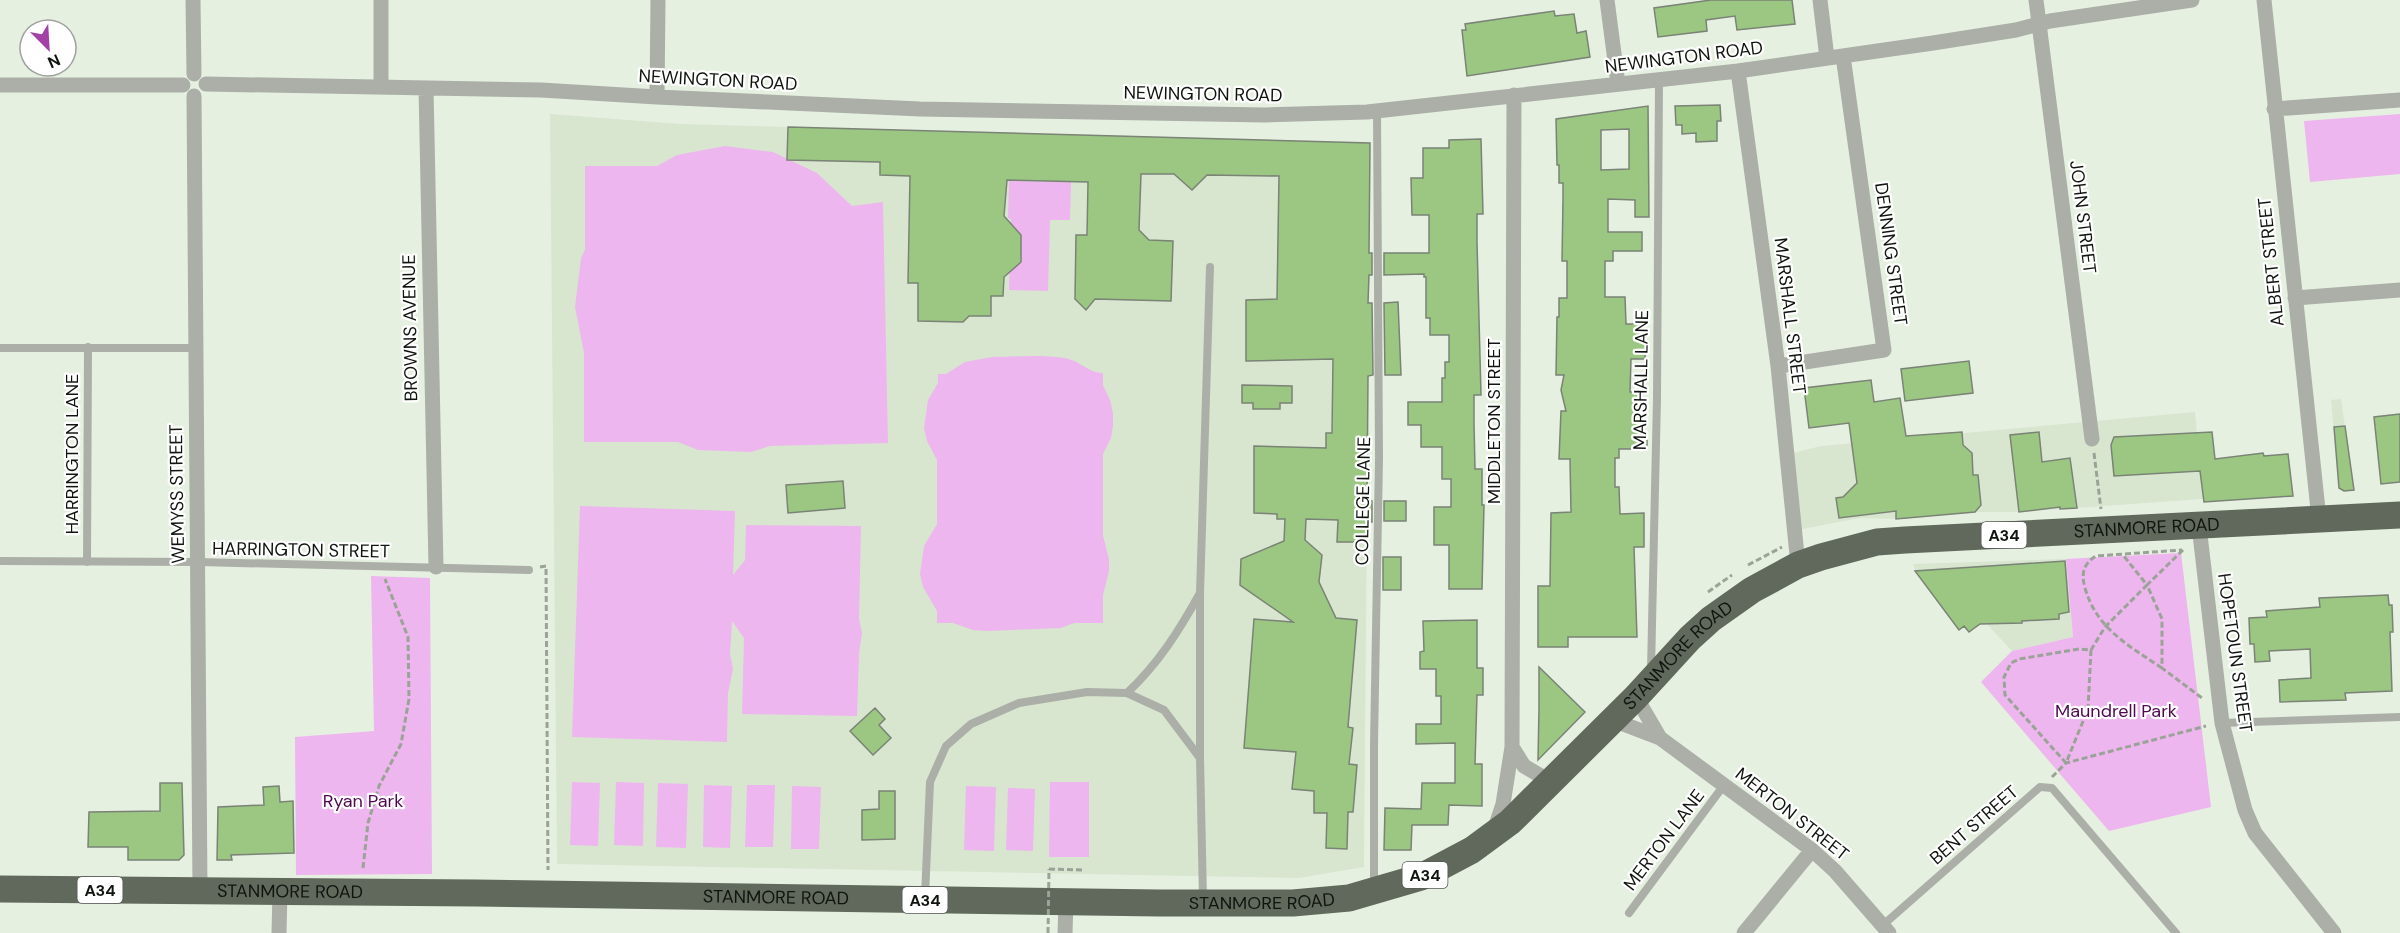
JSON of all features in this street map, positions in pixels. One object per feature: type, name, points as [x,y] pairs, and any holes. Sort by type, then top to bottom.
[{"type":"highway","name":"STANMORE ROAD","points":[[0,889],[1203,903],[1293,903],[1349,898],[1373,881],[1421,877],[1472,850],[1492,836],[1510,822],[1551,782],[1711,619],[1752,590],[1797,553],[1887,542],[2400,515]]},
{"type":"street","name":"WEMYSS STREET","points":[[193,0],[190,85],[198,562],[200,891]]},
{"type":"street","points":[[381,0],[381,87]]},
{"type":"street","points":[[657,97],[658,0]]},
{"type":"street","points":[[1607,0],[1618,84]]},
{"type":"street","points":[[1820,0],[1827,58]]},
{"type":"street","name":"JOHN STREET","points":[[2036,0],[2092,440]]},
{"type":"street","name":"NEWINGTON ROAD","points":[[190,85],[203,93],[206,84],[542,90],[920,109],[1265,115],[1377,111],[1738,71],[1933,44],[2039,24],[2192,0]]},
{"type":"street","name":"ALBERT STREET","points":[[2264,0],[2319,519]]},
{"type":"street","name":"DENNING STREET","points":[[1778,366],[1884,350],[1844,56]]},
{"type":"street","name":"MARSHALL STREET","points":[[1738,71],[1778,366],[1797,553]]},
{"type":"street","points":[[0,85],[190,85]]},
{"type":"street","name":"BROWNS AVENUE","points":[[426,88],[435,567]]},
{"type":"street","name":"MIDDLETON STREET","points":[[1492,836],[1503,804],[1512,747],[1514,95]]},
{"type":"street","points":[[2274,110],[2400,100]]},
{"type":"street","points":[[2295,298],[2400,290]]},
{"type":"street","name":"HOPETOUN STREET","points":[[2199,526],[2222,723],[2245,810],[2255,833],[2334,933]]},
{"type":"street","name":"MERTON STREET","points":[[1643,688],[1660,738]]},
{"type":"street","name":"MERTON STREET","points":[[1613,720],[1660,738],[1812,850],[1835,871],[1886,929]]},
{"type":"street","points":[[1512,747],[1524,766],[1551,782]]},
{"type":"street","points":[[1744,933],[1812,850]]},
{"type":"street","points":[[279,933],[280,891]]},
{"type":"street","points":[[1065,933],[1066,902]]},
{"type":"lane","name":"MARSHALL LANE","points":[[1643,688],[1657,398],[1659,81]]},
{"type":"lane","name":"COLLEGE LANE","points":[[1373,881],[1379,458],[1377,111]]},
{"type":"lane","points":[[1203,903],[1200,593],[1210,267]]},
{"type":"lane","name":"HARRINGTON LANE","points":[[87,562],[88,347]]},
{"type":"lane","points":[[0,348],[194,348]]},
{"type":"lane","name":"HARRINGTON STREET","points":[[0,561],[198,562],[529,570]]},
{"type":"lane","points":[[1127,693],[1150,671],[1178,633],[1200,593]]},
{"type":"lane","points":[[924,900],[930,782],[946,746],[971,724],[1019,703],[1087,692],[1127,693],[1164,710],[1200,758]]},
{"type":"lane","points":[[2222,723],[2400,717]]},
{"type":"lane","name":"MERTON LANE","points":[[1629,913],[1724,785]]},
{"type":"lane","name":"BENT STREET","points":[[1886,929],[2040,787],[2052,788],[2176,933]]},
{"type":"path","points":[[2092,440],[2101,510],[2111,509]]},
{"type":"path","points":[[2040,787],[2066,763],[2088,709],[2091,650],[2105,627],[2183,550]]},
{"type":"path","points":[[1741,569],[1767,553],[1797,553]]},
{"type":"path","points":[[2162,668],[2162,619],[2147,585],[2124,555],[2096,556],[2087,561],[2084,569],[2086,592],[2089,603],[2105,627],[2202,697],[2203,706]]},
{"type":"path","points":[[546,566],[548,870]]},
{"type":"path","points":[[363,868],[368,823],[379,786],[401,744],[409,699],[408,637],[379,567]]},
{"type":"path","points":[[1707,593],[1733,574]]},
{"type":"path","points":[[2066,763],[2006,695],[2004,677],[2011,663],[2019,659],[2079,649],[2091,650]]},
{"type":"path","points":[[2204,716],[2205,726]]},
{"type":"path","points":[[2066,763],[2222,723]]},
{"type":"path","points":[[1048,933],[1049,869],[1083,870]]},
{"type":"shaded area","points":[[550,114],[680,124],[1370,143],[1364,867],[1299,878],[557,864]]},
{"type":"shaded area","points":[[2341,399],[2354,490],[2344,491],[2339,488],[2331,400]]},
{"type":"shaded area","points":[[2195,412],[2203,499],[2019,512],[1975,512],[1896,519],[1860,518],[1792,531],[1781,456],[1821,446]]},
{"type":"shaded area","points":[[2066,559],[2073,637],[2012,651],[1984,621],[1969,632],[1964,626],[1959,630],[1917,574],[1913,564]]},
{"type":"green space","points":[[2400,114],[2400,174],[2310,182],[2304,121]]},
{"type":"green space","points":[[725,146],[773,152],[817,173],[852,206],[883,202],[888,443],[770,446],[751,452],[698,450],[678,442],[584,442],[584,353],[575,307],[581,258],[585,250],[585,166],[657,166],[677,155]]},
{"type":"green space","points":[[1009,181],[1071,182],[1070,220],[1050,220],[1048,291],[1009,290],[1011,219],[1008,218]]},
{"type":"green space","points":[[992,357],[1064,358],[1103,373],[1103,385],[1113,413],[1113,426],[1111,438],[1103,454],[1103,536],[1109,559],[1109,571],[1103,595],[1103,623],[1074,623],[1061,628],[987,631],[973,630],[953,623],[937,623],[937,611],[923,587],[920,574],[924,546],[937,524],[937,460],[927,441],[924,428],[928,400],[938,383],[938,374],[946,374],[965,362]]},
{"type":"green space","points":[[580,506],[735,511],[733,575],[745,560],[746,525],[861,526],[859,619],[862,633],[857,716],[742,714],[744,638],[732,621],[730,654],[733,669],[728,693],[727,742],[572,737]]},
{"type":"green space","name":"Maundrell Park","points":[[2181,553],[2211,807],[2109,831],[1981,682],[2012,651],[2073,637],[2066,559]]},
{"type":"green space","name":"Ryan Park","points":[[371,576],[430,578],[432,874],[296,875],[295,737],[374,731]]},
{"type":"green space","points":[[572,782],[600,783],[598,846],[570,845]]},
{"type":"green space","points":[[616,782],[644,783],[643,846],[614,845]]},
{"type":"green space","points":[[1050,782],[1089,782],[1089,857],[1049,857]]},
{"type":"green space","points":[[658,783],[688,784],[686,848],[656,847]]},
{"type":"green space","points":[[704,785],[732,786],[730,848],[703,847]]},
{"type":"green space","points":[[747,785],[775,785],[773,847],[745,847]]},
{"type":"green space","points":[[792,786],[821,787],[819,849],[791,849]]},
{"type":"green space","points":[[966,786],[996,787],[994,851],[964,850]]},
{"type":"green space","points":[[1008,788],[1035,789],[1033,851],[1006,850]]},
{"type":"building","points":[[1711,0],[1792,0],[1795,24],[1737,30],[1735,16],[1706,20],[1707,31],[1658,37],[1654,8]]},
{"type":"building","points":[[1554,11],[1555,16],[1574,14],[1577,33],[1586,31],[1590,57],[1467,76],[1462,30],[1466,30],[1465,24]]},
{"type":"building","points":[[1720,105],[1721,121],[1717,121],[1717,141],[1696,142],[1696,133],[1682,134],[1682,125],[1676,125],[1675,106]]},
{"type":"building","points":[[1648,106],[1649,217],[1635,217],[1635,200],[1608,199],[1608,232],[1642,232],[1642,251],[1613,251],[1613,261],[1605,261],[1605,297],[1625,297],[1626,324],[1643,324],[1645,338],[1645,359],[1631,359],[1630,392],[1640,392],[1640,434],[1647,434],[1647,449],[1619,449],[1619,458],[1615,458],[1615,487],[1619,487],[1620,514],[1644,513],[1644,547],[1634,547],[1637,637],[1568,637],[1568,647],[1538,647],[1538,586],[1550,586],[1551,513],[1571,512],[1570,459],[1559,459],[1561,411],[1566,411],[1561,390],[1564,375],[1556,375],[1557,317],[1559,317],[1559,298],[1567,298],[1567,261],[1562,261],[1563,183],[1559,183],[1559,165],[1557,165],[1556,119]],"holes":[[[1629,129],[1629,169],[1601,170],[1601,130]]]},
{"type":"building","points":[[788,127],[1370,143],[1369,253],[1372,253],[1372,275],[1369,275],[1368,303],[1372,303],[1373,375],[1368,376],[1367,501],[1372,501],[1372,522],[1367,522],[1367,542],[1337,542],[1338,520],[1306,519],[1305,540],[1322,555],[1319,582],[1336,618],[1357,620],[1348,727],[1353,728],[1349,764],[1357,765],[1353,812],[1348,812],[1347,849],[1326,848],[1327,813],[1314,813],[1314,791],[1292,789],[1296,752],[1244,748],[1254,619],[1293,622],[1240,585],[1241,559],[1284,541],[1285,519],[1277,519],[1277,514],[1254,513],[1254,446],[1326,448],[1326,433],[1332,433],[1333,359],[1246,361],[1246,300],[1277,299],[1279,176],[1207,175],[1192,190],[1174,174],[1141,174],[1139,230],[1149,240],[1173,241],[1171,301],[1095,299],[1086,310],[1075,299],[1076,235],[1087,235],[1088,182],[1007,180],[1004,216],[1021,235],[1021,262],[1004,277],[1003,296],[991,296],[991,316],[969,316],[963,322],[918,321],[918,283],[908,283],[910,176],[880,175],[880,162],[787,160]]},
{"type":"building","points":[[1481,139],[1483,214],[1477,214],[1477,242],[1481,395],[1474,395],[1474,424],[1475,469],[1482,469],[1482,505],[1484,505],[1482,589],[1449,589],[1449,545],[1434,545],[1434,507],[1451,507],[1451,479],[1442,479],[1442,447],[1421,447],[1421,425],[1408,425],[1408,402],[1442,402],[1442,378],[1445,378],[1445,362],[1449,362],[1449,335],[1430,335],[1430,318],[1426,318],[1426,277],[1424,274],[1384,275],[1384,253],[1429,253],[1429,215],[1412,215],[1411,178],[1423,178],[1423,148],[1449,148],[1449,140]]},
{"type":"building","points":[[1398,302],[1401,375],[1385,375],[1384,303]]},
{"type":"building","points":[[1969,361],[1973,393],[1905,401],[1901,369]]},
{"type":"building","points":[[1871,380],[1874,402],[1900,398],[1906,436],[1962,432],[1963,445],[1972,453],[1973,475],[1978,475],[1981,505],[1975,512],[1896,519],[1896,511],[1839,518],[1836,498],[1843,497],[1857,483],[1849,423],[1809,428],[1804,388]]},
{"type":"building","points":[[1242,385],[1292,386],[1292,403],[1280,403],[1280,409],[1253,409],[1253,403],[1242,403]]},
{"type":"building","points":[[2400,414],[2400,482],[2381,484],[2374,417]]},
{"type":"building","points":[[2345,426],[2354,490],[2344,491],[2339,488],[2334,427]]},
{"type":"building","points":[[2039,432],[2042,462],[2070,458],[2077,508],[2060,509],[2060,507],[2019,512],[2010,435]]},
{"type":"building","points":[[2212,432],[2215,459],[2263,453],[2264,456],[2288,454],[2293,496],[2204,502],[2200,471],[2114,476],[2111,445],[2114,437]]},
{"type":"building","points":[[843,481],[845,508],[788,513],[786,485]]},
{"type":"building","points":[[1384,501],[1406,501],[1406,521],[1384,521]]},
{"type":"building","points":[[1383,557],[1401,557],[1401,590],[1383,590]]},
{"type":"building","points":[[2065,561],[2069,612],[2059,614],[2059,619],[1980,624],[1969,632],[1964,626],[1959,630],[1915,571]]},
{"type":"building","points":[[2388,595],[2389,605],[2392,605],[2393,632],[2390,632],[2392,691],[2345,693],[2346,700],[2280,702],[2279,680],[2311,678],[2310,649],[2269,651],[2270,661],[2255,662],[2254,644],[2250,644],[2249,618],[2267,617],[2266,611],[2320,607],[2319,598]]},
{"type":"building","points":[[1477,620],[1477,668],[1483,668],[1483,695],[1477,695],[1475,764],[1482,764],[1482,806],[1449,805],[1448,825],[1412,825],[1411,850],[1384,850],[1385,808],[1421,809],[1422,783],[1455,783],[1455,743],[1416,744],[1416,724],[1441,724],[1441,696],[1436,696],[1436,669],[1420,669],[1420,652],[1424,651],[1423,621]]},
{"type":"building","points":[[1539,667],[1585,712],[1538,760],[1539,708]]},
{"type":"building","points":[[875,708],[885,719],[879,725],[891,738],[873,755],[850,731]]},
{"type":"building","points":[[160,783],[182,783],[184,855],[179,860],[128,860],[128,847],[88,847],[89,812],[160,811]]},
{"type":"building","points":[[279,786],[280,802],[293,801],[294,853],[231,855],[232,860],[217,860],[218,807],[264,805],[263,787]]},
{"type":"building","points":[[879,791],[895,791],[895,839],[862,840],[862,810],[879,809]]}]
